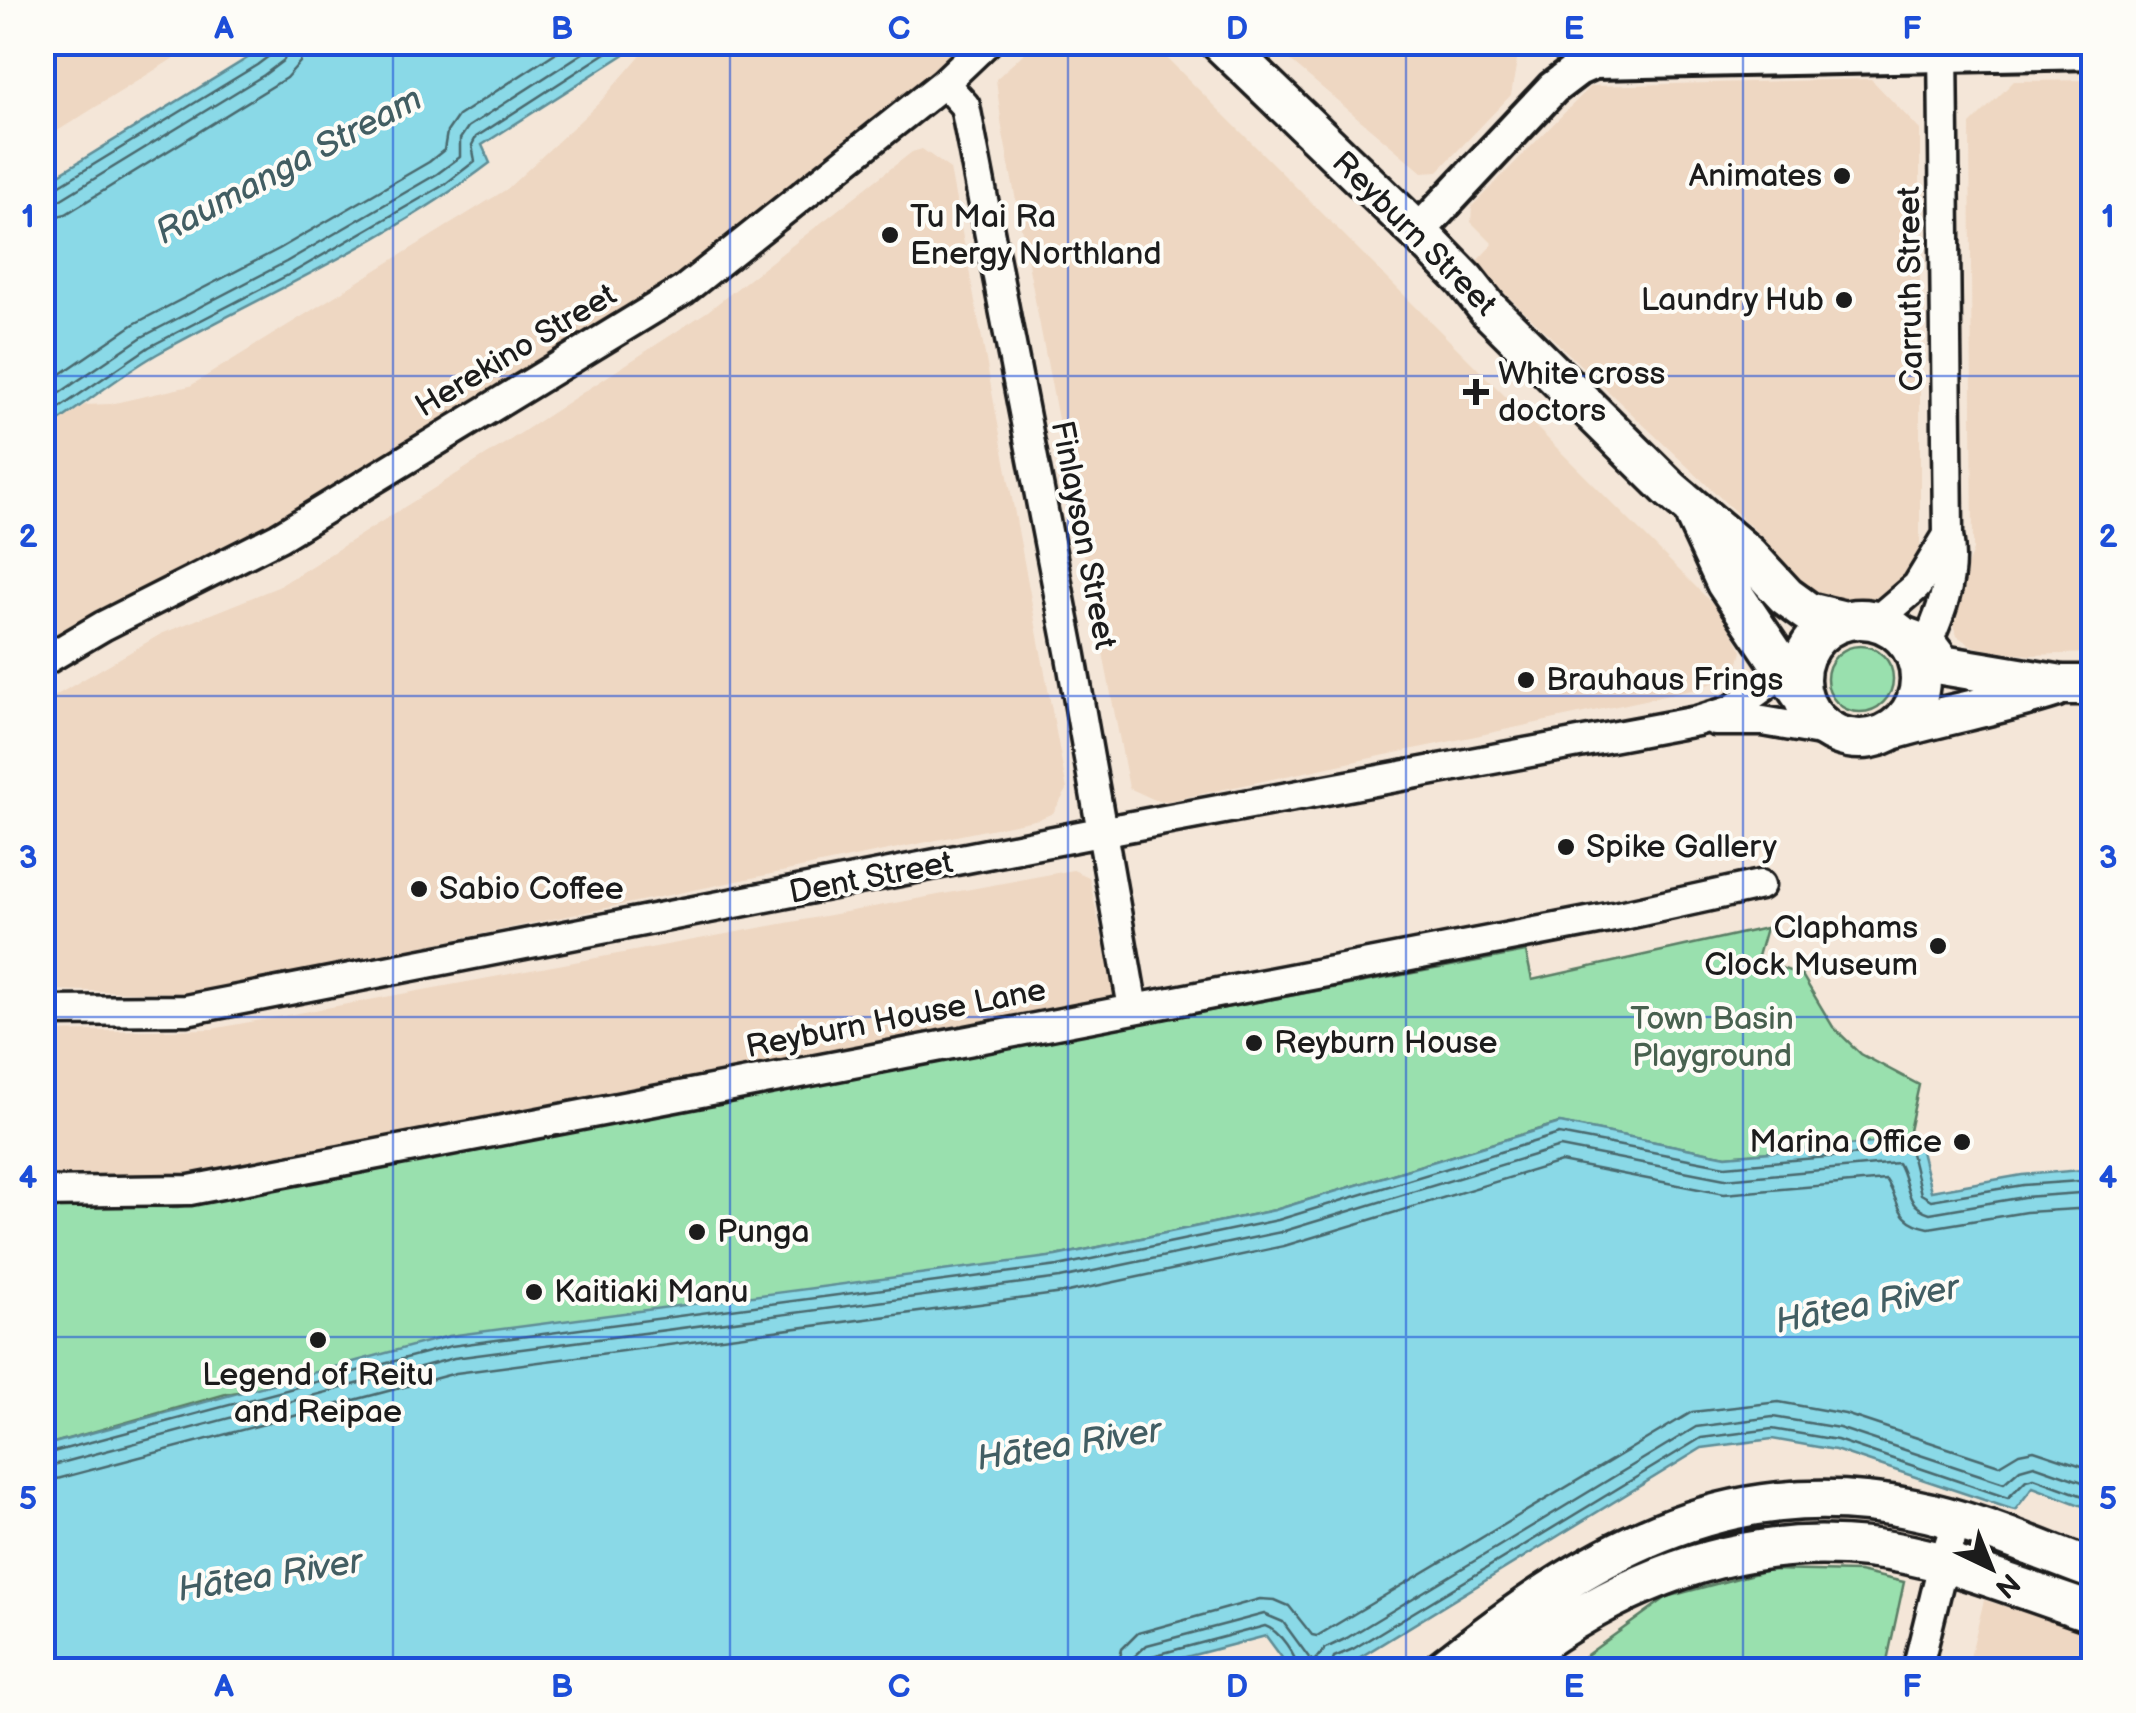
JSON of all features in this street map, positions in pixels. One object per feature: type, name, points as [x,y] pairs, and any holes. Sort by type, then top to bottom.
[{"type":"main road","name":"Reyburn Street","points":[[1220,42],[1418,232],[1488,309],[1693,511],[1748,555],[1774,585],[1808,612],[1894,637]]},
{"type":"main road","name":"Reyburn Street","points":[[1693,511],[1726,584],[1797,675]]},
{"type":"main road","points":[[1820,634],[1894,637],[1942,665],[2078,685],[1936,716],[1862,740],[1832,733],[1818,724],[1797,675],[1820,634]]},
{"type":"main road","points":[[1892,730],[1907,718],[1920,682],[1894,637]]},
{"type":"main road","points":[[1442,1670],[1567,1578],[1665,1528],[1714,1513],[1798,1500],[1866,1502],[1958,1520],[2094,1570]]},
{"type":"main road","points":[[1502,1670],[1587,1611],[1628,1588],[1730,1554],[1808,1544],[1870,1548],[1943,1564],[2094,1613]]},
{"type":"street","name":"Herekino Street","points":[[42,662],[103,626],[262,546],[684,290],[944,84],[987,42]]},
{"type":"street","points":[[1418,232],[1553,88],[1594,62],[1943,48],[2094,52]]},
{"type":"street","name":"Carruth Street","points":[[1894,637],[1951,579],[1953,562],[1948,535],[1943,48]]},
{"type":"street","name":"Finlayson Street","points":[[944,84],[965,106],[1133,1008]]},
{"type":"street","points":[[1894,637],[1916,586],[1948,535]]},
{"type":"street","name":"Dent Street","points":[[42,1011],[186,1010],[1100,832],[1698,721],[1732,710],[1797,675]]},
{"type":"street","name":"Dent Street","points":[[1698,721],[1762,721],[1832,733]]},
{"type":"street","name":"Reyburn House Lane","points":[[42,1192],[190,1190],[1614,917],[1760,884]]},
{"type":"street","points":[[1917,1670],[1958,1520]]},
{"type":"shaded area","points":[[43,42],[198,42],[198,43],[43,140]]},
{"type":"shaded area","points":[[1036,42],[1152,43],[1722,613],[1742,651],[1736,674],[1697,689],[1168,801],[1155,800],[1129,788],[1002,128],[996,79]]},
{"type":"shaded area","points":[[658,43],[967,43],[809,179],[598,334],[43,657],[43,432],[85,405],[110,404],[190,386],[507,189],[599,103],[646,49]]},
{"type":"shaded area","points":[[1269,43],[1520,43],[1511,95],[1438,171],[1422,172]]},
{"type":"shaded area","points":[[1871,79],[1920,130],[1920,562],[1904,584],[1882,597],[1834,601],[1796,585],[1774,562],[1766,541],[1474,264],[1493,244],[1471,222],[1472,206],[1591,86]]},
{"type":"shaded area","points":[[2093,80],[2093,653],[2030,655],[1993,651],[1972,646],[1957,636],[1950,614],[1973,550],[1970,125],[2014,81]]},
{"type":"shaded area","points":[[922,149],[950,169],[1067,790],[1053,813],[1039,819],[194,993],[43,990],[43,703],[161,634],[278,587],[708,311],[912,152]]},
{"type":"shaded area","points":[[1073,870],[1089,877],[1116,1002],[234,1179],[43,1182],[42,1032],[212,1029]]},
{"type":"shaded area","points":[[1984,1600],[2093,1633],[2093,1670],[1967,1670]]},
{"type":"green space","points":[[1860,646],[1883,656],[1893,679],[1883,702],[1860,712],[1837,702],[1827,679],[1837,656]]},
{"type":"green space","name":"Town Basin Playground","points":[[1766,928],[1757,960],[1802,975],[1833,1027],[1861,1054],[1919,1085],[1907,1140],[1726,1156],[1559,1123],[1275,1210],[1056,1256],[226,1394],[43,1446],[43,1206],[178,1207],[1526,952],[1532,980]]},
{"type":"green space","points":[[1768,1570],[1859,1572],[1904,1582],[1885,1670],[1566,1670],[1667,1597]]},
{"type":"water","name":"Raumanga Stream","points":[[272,43],[642,43],[482,145],[490,163],[411,217],[157,354],[43,432],[43,184]]},
{"type":"water","name":"Hātea River","points":[[1560,1123],[1726,1156],[1918,1139],[1931,1191],[2022,1175],[2093,1169],[2093,1510],[2033,1487],[2015,1510],[1835,1450],[1772,1439],[1702,1448],[1357,1659],[1328,1670],[1291,1670],[1266,1636],[1136,1670],[43,1670],[43,1446],[449,1336],[1056,1256],[1275,1210]]},
{"type":"place","name":"Animates","points":[[1842,176]]},
{"type":"place","name":"Tu Mai Ra Energy Northland","points":[[890,235]]},
{"type":"place","name":"Laundry Hub","points":[[1844,300]]},
{"type":"place","name":"White cross doctors","points":[[1476,392]]},
{"type":"place","name":"Brauhaus Frings","points":[[1526,680]]},
{"type":"place","name":"Spike Gallery","points":[[1566,847]]},
{"type":"place","name":"Sabio Coffee","points":[[419,889]]},
{"type":"place","name":"Claphams Clock Museum","points":[[1938,946]]},
{"type":"place","name":"Reyburn House","points":[[1254,1043]]},
{"type":"place","name":"Marina Office","points":[[1962,1142]]},
{"type":"place","name":"Punga","points":[[697,1232]]},
{"type":"place","name":"Kaitiaki Manu","points":[[534,1292]]},
{"type":"place","name":"Legend of Reitu and Reipae","points":[[318,1340]]}]
